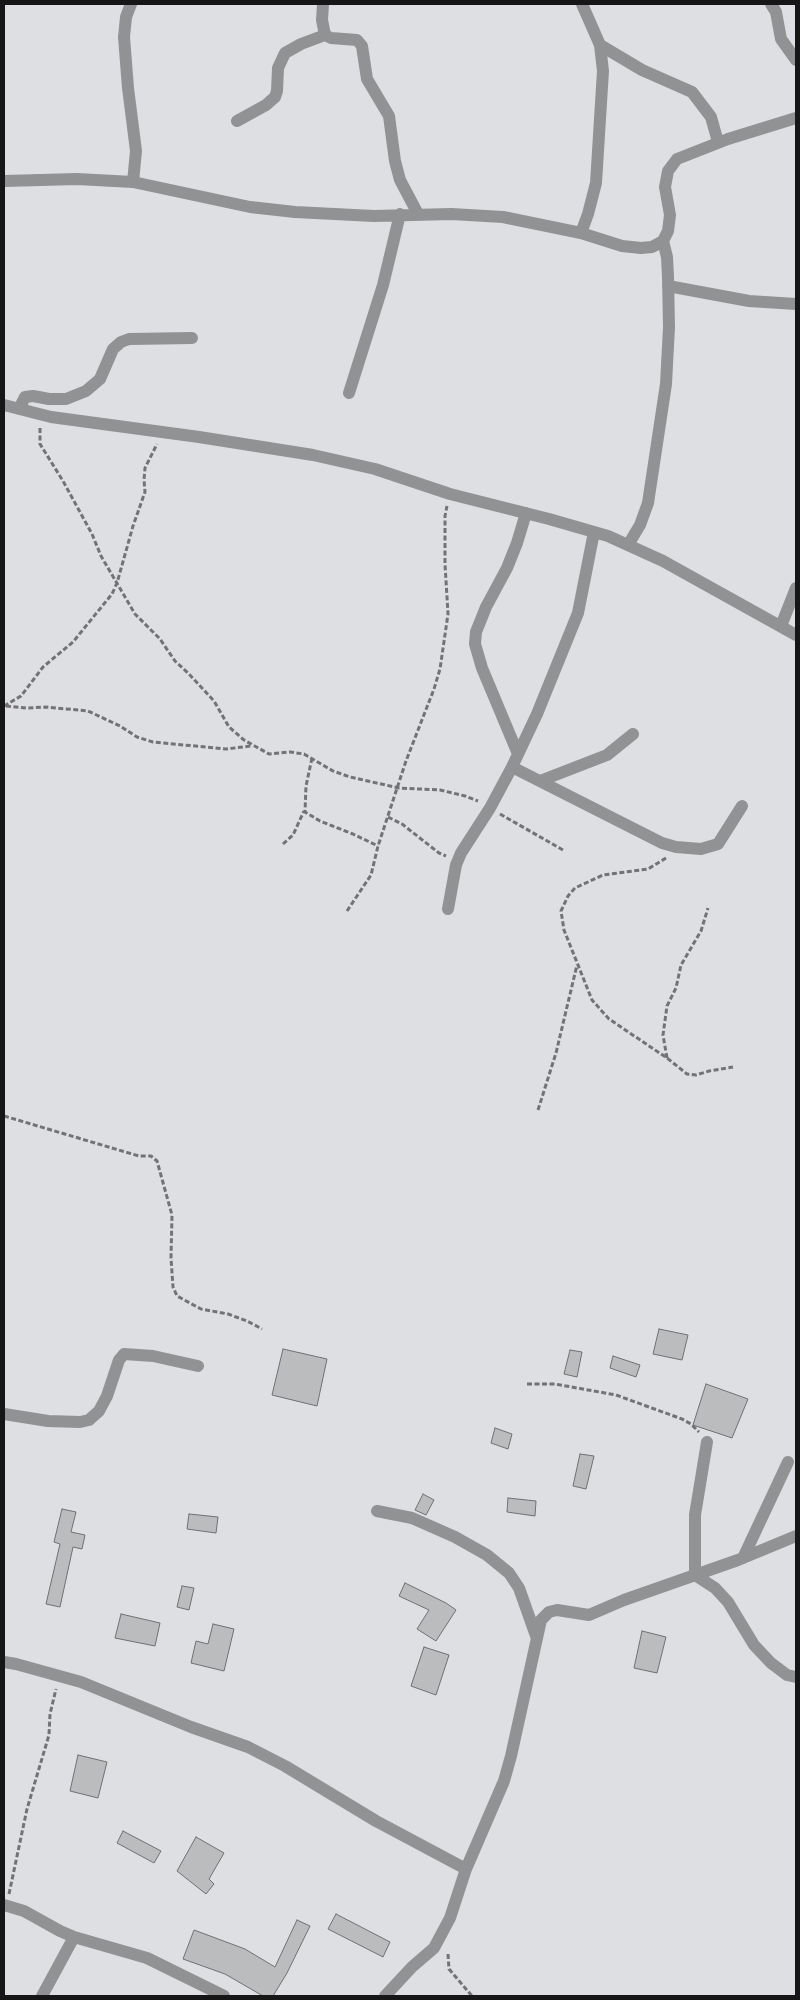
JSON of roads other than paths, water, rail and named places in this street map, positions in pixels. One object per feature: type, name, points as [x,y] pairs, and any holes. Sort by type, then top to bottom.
[{"type":"street","points":[[131,4],[126,17],[124,37],[136,151],[134,182]]},
{"type":"street","points":[[323,4],[322,20],[325,35],[330,38],[357,40],[362,46],[368,79],[389,116],[394,161],[400,180],[418,214]]},
{"type":"street","points":[[581,233],[596,183],[603,70],[600,45],[582,4]]},
{"type":"street","points":[[771,4],[776,12],[781,39],[796,60]]},
{"type":"street","points":[[237,121],[266,106],[274,97],[277,91],[278,68],[285,52],[325,35]]},
{"type":"street","points":[[600,45],[642,70],[692,92],[711,117],[718,142]]},
{"type":"street","points":[[4,182],[76,179],[134,182],[250,207],[344,215],[418,214],[503,217],[581,233],[622,246],[640,248],[652,247],[663,241],[668,232],[670,215],[665,187],[671,164],[676,159],[718,142],[796,118]]},
{"type":"street","points":[[349,393],[383,284],[400,214]]},
{"type":"street","points":[[628,545],[640,524],[648,503],[666,384],[669,327],[667,257],[663,241]]},
{"type":"street","points":[[668,286],[749,301],[796,304]]},
{"type":"street","points":[[19,409],[25,397],[66,399],[86,391],[100,379],[113,350],[121,342],[129,339],[192,338]]},
{"type":"street","points":[[4,405],[40,415],[313,455],[374,469],[450,494],[594,532],[662,561],[796,636]]},
{"type":"street","points":[[518,754],[482,668],[475,644],[486,607],[507,568],[526,513]]},
{"type":"street","points":[[448,909],[458,861],[512,767],[537,714],[578,613],[594,532]]},
{"type":"street","points":[[781,626],[796,588]]},
{"type":"street","points":[[540,781],[607,755],[632,734]]},
{"type":"street","points":[[512,767],[662,843],[684,848],[701,850],[718,844],[742,806]]},
{"type":"street","points":[[4,1414],[48,1421],[80,1422],[89,1420],[98,1412],[107,1396],[119,1360],[124,1354],[153,1356],[198,1366]]},
{"type":"street","points":[[695,1575],[695,1515],[707,1442]]},
{"type":"street","points":[[743,1558],[788,1462]]},
{"type":"street","points":[[377,1511],[412,1518],[455,1537],[487,1555],[509,1573],[519,1588],[536,1636]]},
{"type":"street","points":[[385,1996],[412,1967],[434,1948],[450,1918],[466,1869],[504,1781],[541,1620],[550,1612],[557,1610],[589,1615],[624,1600],[743,1558],[796,1536]]},
{"type":"street","points":[[695,1575],[715,1588],[728,1602],[754,1645],[771,1663],[787,1675],[796,1677]]},
{"type":"street","points":[[4,1662],[60,1676],[113,1693],[191,1727],[248,1747],[285,1766],[384,1825],[466,1869]]},
{"type":"street","points":[[5,1905],[24,1911],[60,1932],[147,1958],[224,1996]]},
{"type":"street","points":[[42,1996],[74,1937]]}]
